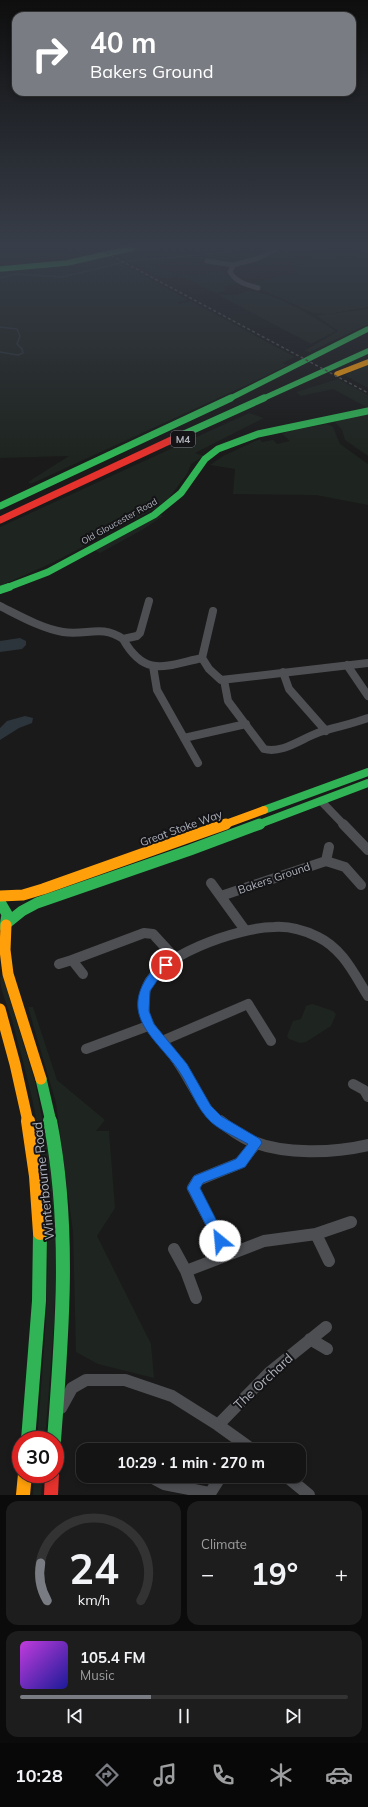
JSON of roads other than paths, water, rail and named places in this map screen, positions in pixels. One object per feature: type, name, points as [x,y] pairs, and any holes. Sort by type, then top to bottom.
[{"type":"main road","name":"M4","points":[[0,506],[265,382],[368,329]]},
{"type":"main road","name":"M4","points":[[0,510],[201,417],[368,344]]},
{"type":"main road","name":"M4","points":[[0,520],[221,416],[368,351]]},
{"type":"main road","name":"M4","points":[[221,416],[313,380],[368,362]]},
{"type":"main road","name":"M4","points":[[0,520],[34,508],[288,392],[368,362]]},
{"type":"main road","name":"Old Gloucester Road","points":[[0,590],[48,572],[154,515],[181,493],[205,459],[218,449],[258,434],[368,411]]},
{"type":"main road","name":"Great Stoke Way","points":[[0,896],[23,895],[42,890],[173,844],[368,772]]},
{"type":"main road","points":[[0,933],[6,924],[22,911],[37,903],[190,850],[322,801],[368,782]]},
{"type":"main road","name":"Winterbourne Road","points":[[0,902],[8,914],[5,949],[10,978],[32,1047],[46,1099],[55,1149],[63,1233],[62,1293],[55,1431]]},
{"type":"main road","name":"Winterbourne Road","points":[[0,1009],[15,1059],[30,1126],[35,1163],[40,1236],[39,1301],[29,1431]]},
{"type":"main road","points":[[23,1495],[24,1483]]},
{"type":"main road","points":[[50,1495],[51,1483]]},
{"type":"street","points":[[122,639],[137,636],[140,633],[149,601]]},
{"type":"street","points":[[0,606],[58,630],[73,632],[101,629],[116,633],[139,661],[153,666],[163,666],[202,658]]},
{"type":"street","points":[[213,611],[202,658],[209,669],[224,680],[368,663]]},
{"type":"street","points":[[153,666],[157,690],[198,763]]},
{"type":"street","points":[[347,666],[368,696]]},
{"type":"street","points":[[283,672],[289,689],[326,731]]},
{"type":"street","points":[[224,680],[228,701],[264,749],[268,751],[294,744],[304,738],[348,726],[368,718]]},
{"type":"street","points":[[184,738],[246,724]]},
{"type":"street","points":[[322,801],[368,850]]},
{"type":"street","points":[[329,847],[326,861],[344,867],[361,885]]},
{"type":"street","name":"Bakers Ground","points":[[221,896],[326,861]]},
{"type":"street","name":"Bakers Ground","points":[[211,882],[245,930]]},
{"type":"street","points":[[368,996],[343,956],[326,942],[306,932],[288,928],[266,926],[245,930],[208,942],[175,958],[157,972],[145,991],[144,1011],[148,1026],[183,1067],[207,1109],[216,1119],[256,1143],[290,1149],[331,1150],[368,1145]]},
{"type":"street","points":[[59,964],[144,933],[154,934],[175,958]]},
{"type":"street","points":[[72,960],[83,974]]},
{"type":"street","points":[[162,1041],[248,1004],[271,1041]]},
{"type":"street","points":[[86,1049],[148,1026]]},
{"type":"street","points":[[353,1084],[367,1092]]},
{"type":"street","points":[[227,1254],[193,1188],[198,1180],[240,1163],[256,1143]]},
{"type":"street","points":[[186,1271],[264,1241],[316,1234],[351,1222]]},
{"type":"street","points":[[316,1234],[329,1261]]},
{"type":"street","points":[[174,1249],[186,1271],[196,1298]]},
{"type":"street","name":"The Orchard","points":[[218,1425],[242,1398],[326,1327]]},
{"type":"street","points":[[310,1339],[327,1349]]},
{"type":"street","points":[[56,1417],[72,1388],[86,1380],[125,1380],[172,1396],[218,1425],[241,1443]]},
{"type":"street","points":[[162,1483],[209,1494],[216,1483]]},
{"type":"street","points":[[294,1483],[309,1495]]},
{"type":"waterway","points":[[0,327],[17,329],[20,336],[17,344],[22,349],[23,353],[18,355],[0,352]]},
{"type":"railway","points":[[227,318],[368,393]]}]
